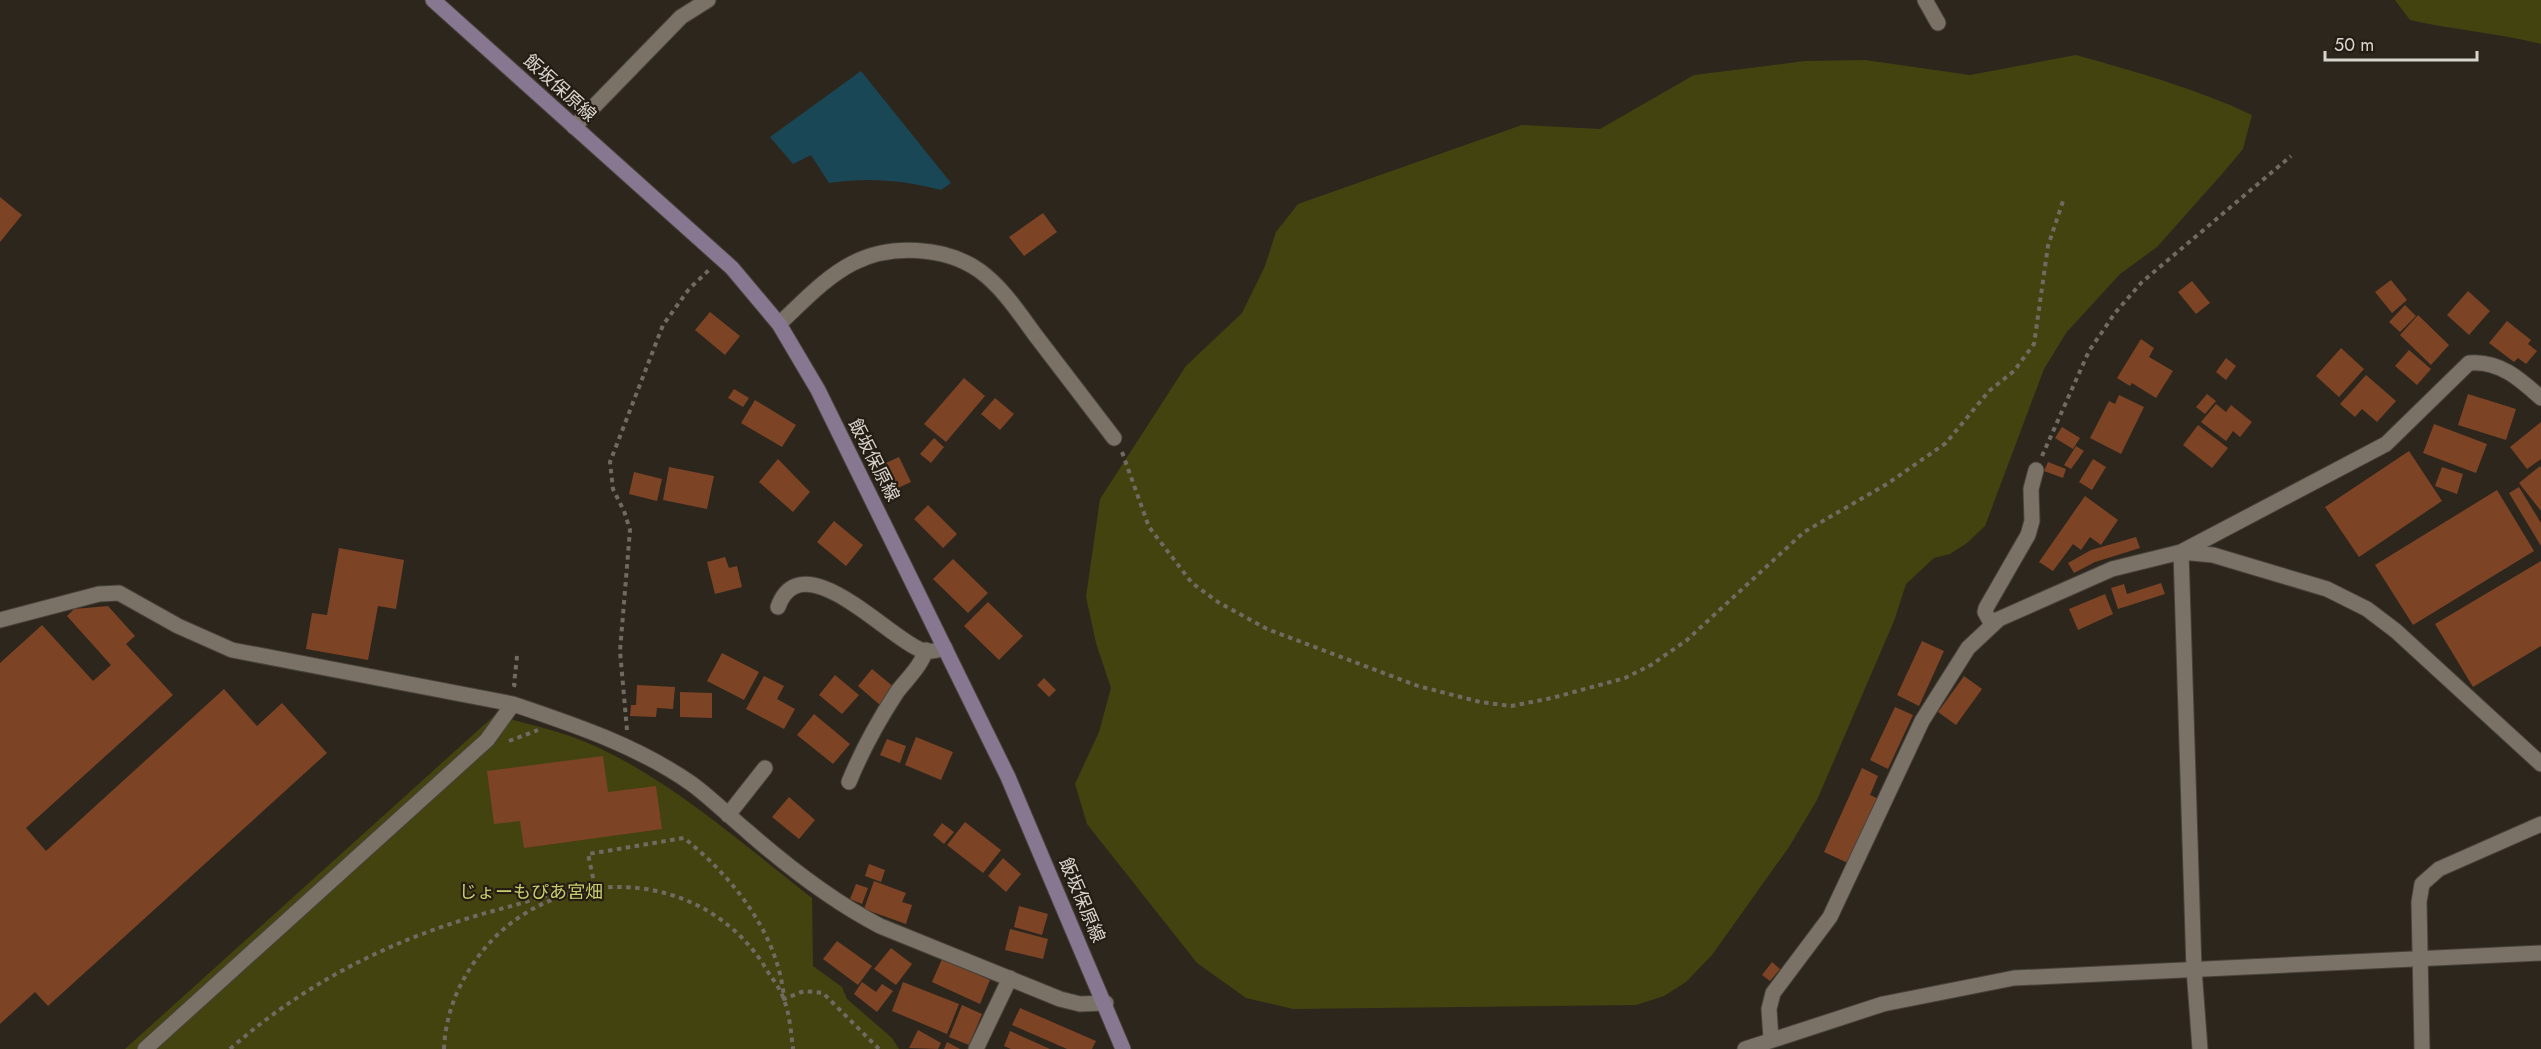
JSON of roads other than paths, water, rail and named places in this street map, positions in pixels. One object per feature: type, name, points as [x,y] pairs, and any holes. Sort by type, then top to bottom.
[{"type":"main road","name":"飯坂保原線","points":[[433,0],[722,258],[779,324],[818,390],[1008,777],[1124,1049]]},
{"type":"street","points":[[574,127],[681,17],[708,0]]},
{"type":"street","points":[[1925,0],[1938,23]]},
{"type":"street","points":[[779,324],[828,280],[854,262],[878,254],[901,251],[928,251],[949,256],[980,271],[1006,296],[1114,438]]},
{"type":"street","points":[[1771,1039],[1768,1009],[1773,993],[1830,916],[1922,721],[1968,648],[1992,625],[2008,615],[2112,569],[2181,552],[2386,444],[2469,363],[2491,363],[2500,367],[2541,398]]},
{"type":"street","points":[[1992,625],[1985,612],[1986,608],[2028,535],[2032,520],[2031,489],[2036,470]]},
{"type":"street","points":[[2181,552],[2213,555],[2327,589],[2367,609],[2457,685],[2541,764]]},
{"type":"street","points":[[2181,552],[2194,969],[2200,1049]]},
{"type":"street","points":[[778,607],[792,586],[799,583],[812,585],[847,600],[907,643],[934,652],[945,648]]},
{"type":"street","points":[[0,620],[99,594],[118,593],[178,626],[232,650],[513,704],[626,747],[693,785],[806,879],[855,913],[880,926],[1059,999],[1080,1004],[1106,1003]]},
{"type":"street","points":[[849,782],[868,740],[897,693],[924,658],[926,650]]},
{"type":"street","points":[[145,1049],[487,740],[513,704]]},
{"type":"street","points":[[728,815],[765,768]]},
{"type":"street","points":[[2422,1049],[2419,902],[2422,884],[2439,869],[2541,824]]},
{"type":"street","points":[[1745,1049],[1883,1004],[2014,978],[2541,953]]},
{"type":"street","points":[[976,1049],[1010,978]]},
{"type":"water","points":[[861,71],[951,183],[941,190],[885,180],[829,183],[811,155],[793,164],[770,137]]},
{"type":"park label","name":"じょーもぴあ宮畑","points":[[531,892]]}]
